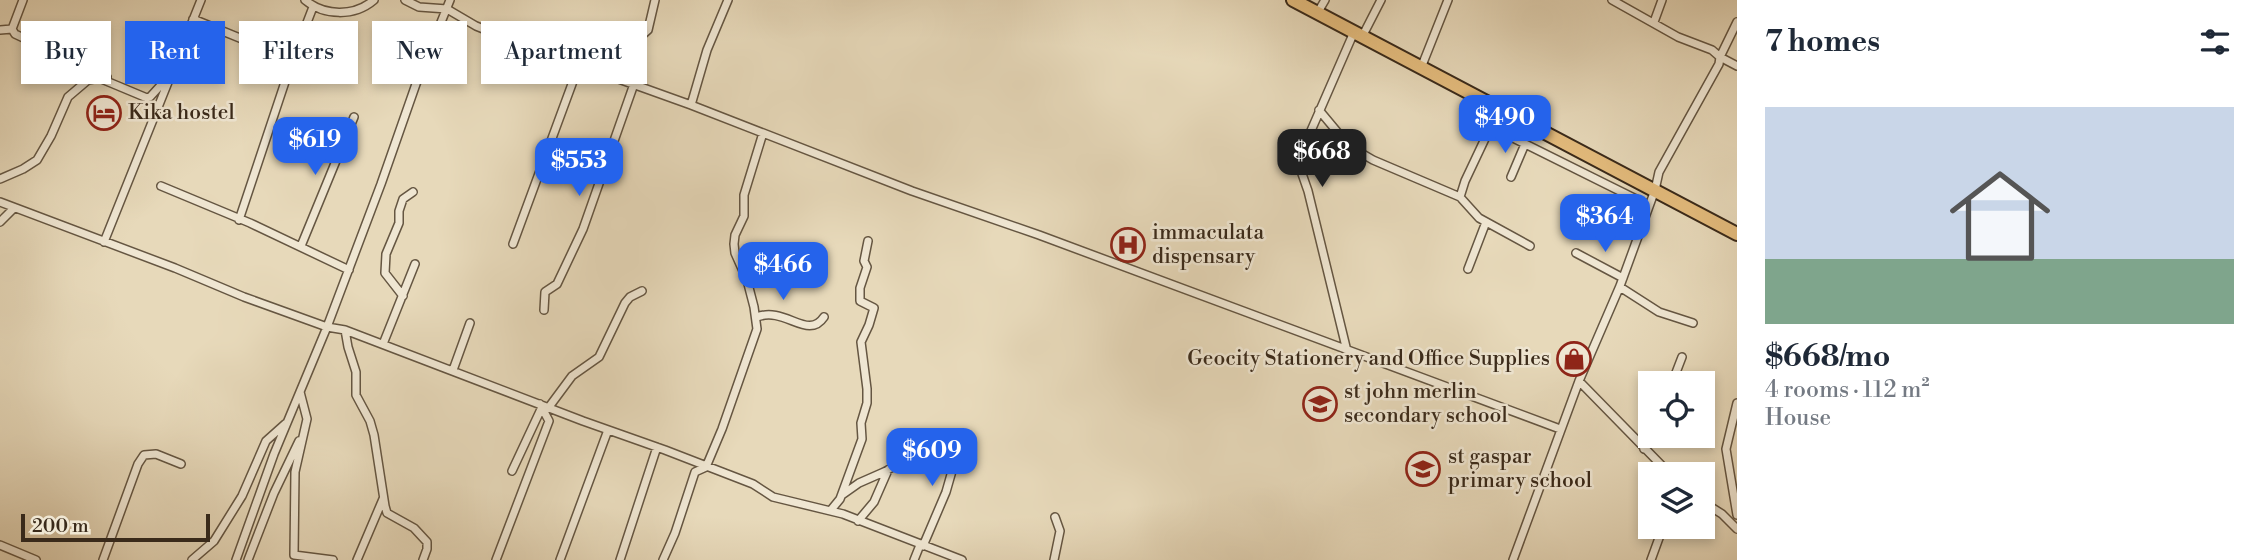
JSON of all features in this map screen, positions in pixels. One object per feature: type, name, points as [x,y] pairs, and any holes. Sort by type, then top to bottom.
[{"type":"highway","points":[[1293,0],[1737,234]]},
{"type":"street","points":[[12,29],[23,0]]},
{"type":"street","points":[[201,0],[193,19],[239,38]]},
{"type":"street","points":[[305,0],[324,11],[346,13],[367,6],[374,0]]},
{"type":"street","points":[[405,0],[419,7],[447,9],[481,28]]},
{"type":"street","points":[[236,560],[450,0]]},
{"type":"street","points":[[647,31],[655,0]]},
{"type":"street","points":[[691,105],[707,50],[728,0]]},
{"type":"street","points":[[1318,12],[1325,0]]},
{"type":"street","points":[[1347,351],[1308,191],[1300,169],[1319,110],[1358,35],[1381,0]]},
{"type":"street","points":[[1421,68],[1448,0]]},
{"type":"street","points":[[1612,0],[1678,37],[1712,50],[1737,66]]},
{"type":"street","points":[[1654,22],[1662,0]]},
{"type":"street","points":[[308,21],[313,7]]},
{"type":"street","points":[[1513,560],[1578,381],[1621,282],[1659,172],[1719,64],[1737,23]]},
{"type":"street","points":[[0,30],[12,29]]},
{"type":"street","points":[[12,29],[21,37]]},
{"type":"street","points":[[111,82],[146,98],[162,84]]},
{"type":"street","points":[[0,180],[37,160],[51,136],[64,102],[84,84]]},
{"type":"street","points":[[104,243],[168,84]]},
{"type":"street","points":[[239,219],[284,84]]},
{"type":"street","points":[[513,244],[572,84]]},
{"type":"street","points":[[544,310],[545,292],[557,284],[583,229],[634,84],[912,191],[1039,235],[1560,429]]},
{"type":"street","points":[[1460,197],[1499,109]]},
{"type":"street","points":[[1319,110],[1349,146],[1373,160],[1460,197],[1479,218],[1530,246]]},
{"type":"street","points":[[302,246],[354,117]]},
{"type":"street","points":[[1490,127],[1648,205]]},
{"type":"street","points":[[663,560],[695,472],[706,467],[722,429],[757,329],[757,317],[734,244],[744,216],[744,195],[763,132]]},
{"type":"street","points":[[1511,177],[1525,144]]},
{"type":"street","points":[[161,186],[302,246],[349,270]]},
{"type":"street","points":[[402,296],[385,274],[386,254],[399,223],[403,199],[413,192]]},
{"type":"street","points":[[0,202],[327,327],[345,330],[543,407],[657,447],[753,484],[773,497],[831,510],[962,560]]},
{"type":"street","points":[[0,222],[14,208]]},
{"type":"street","points":[[1468,269],[1486,222]]},
{"type":"street","points":[[831,510],[841,496],[862,439],[861,422],[867,403],[865,358],[861,342],[874,308],[860,301],[860,294],[867,267],[865,255],[868,241]]},
{"type":"street","points":[[1576,253],[1621,282],[1658,312],[1693,323]]},
{"type":"street","points":[[383,344],[415,264]]},
{"type":"street","points":[[512,471],[543,407],[572,376],[599,357],[625,303],[642,291]]},
{"type":"street","points":[[757,317],[774,314],[811,327],[820,324],[824,317]]},
{"type":"street","points":[[453,370],[470,323]]},
{"type":"street","points":[[345,330],[356,372],[356,395],[374,435],[387,513],[414,528],[427,542],[423,560]]},
{"type":"street","points":[[1677,371],[1682,357]]},
{"type":"street","points":[[1578,381],[1658,462]]},
{"type":"street","points":[[300,391],[307,419],[295,472],[293,558],[333,560]]},
{"type":"street","points":[[1737,403],[1726,449],[1737,515]]},
{"type":"street","points":[[496,560],[549,421],[543,407]]},
{"type":"street","points":[[192,560],[214,541],[242,496],[266,441],[287,423]]},
{"type":"street","points":[[248,560],[274,493],[305,428]]},
{"type":"street","points":[[560,560],[608,430]]},
{"type":"street","points":[[841,496],[859,482],[888,470],[941,440],[962,436],[946,492],[914,560]]},
{"type":"street","points":[[620,560],[657,447]]},
{"type":"street","points":[[103,560],[138,464],[144,455],[156,454],[180,464]]},
{"type":"street","points":[[858,520],[874,502],[888,470]]},
{"type":"street","points":[[357,560],[384,498]]},
{"type":"street","points":[[1715,510],[1737,529]]},
{"type":"street","points":[[1054,560],[1060,531],[1055,517]]},
{"type":"street","points":[[1651,560],[1659,539]]},
{"type":"street","points":[[0,545],[36,560]]},
{"type":"place","name":"Kika hostel","points":[[104,113]]},
{"type":"place","name":"immaculata dispensary","points":[[1128,245]]},
{"type":"place","name":"Geocity Stationery and Office Supplies","points":[[1574,359]]},
{"type":"place","name":"st john merlin secondary school","points":[[1320,404]]},
{"type":"place","name":"st gaspar primary school","points":[[1423,469]]}]
